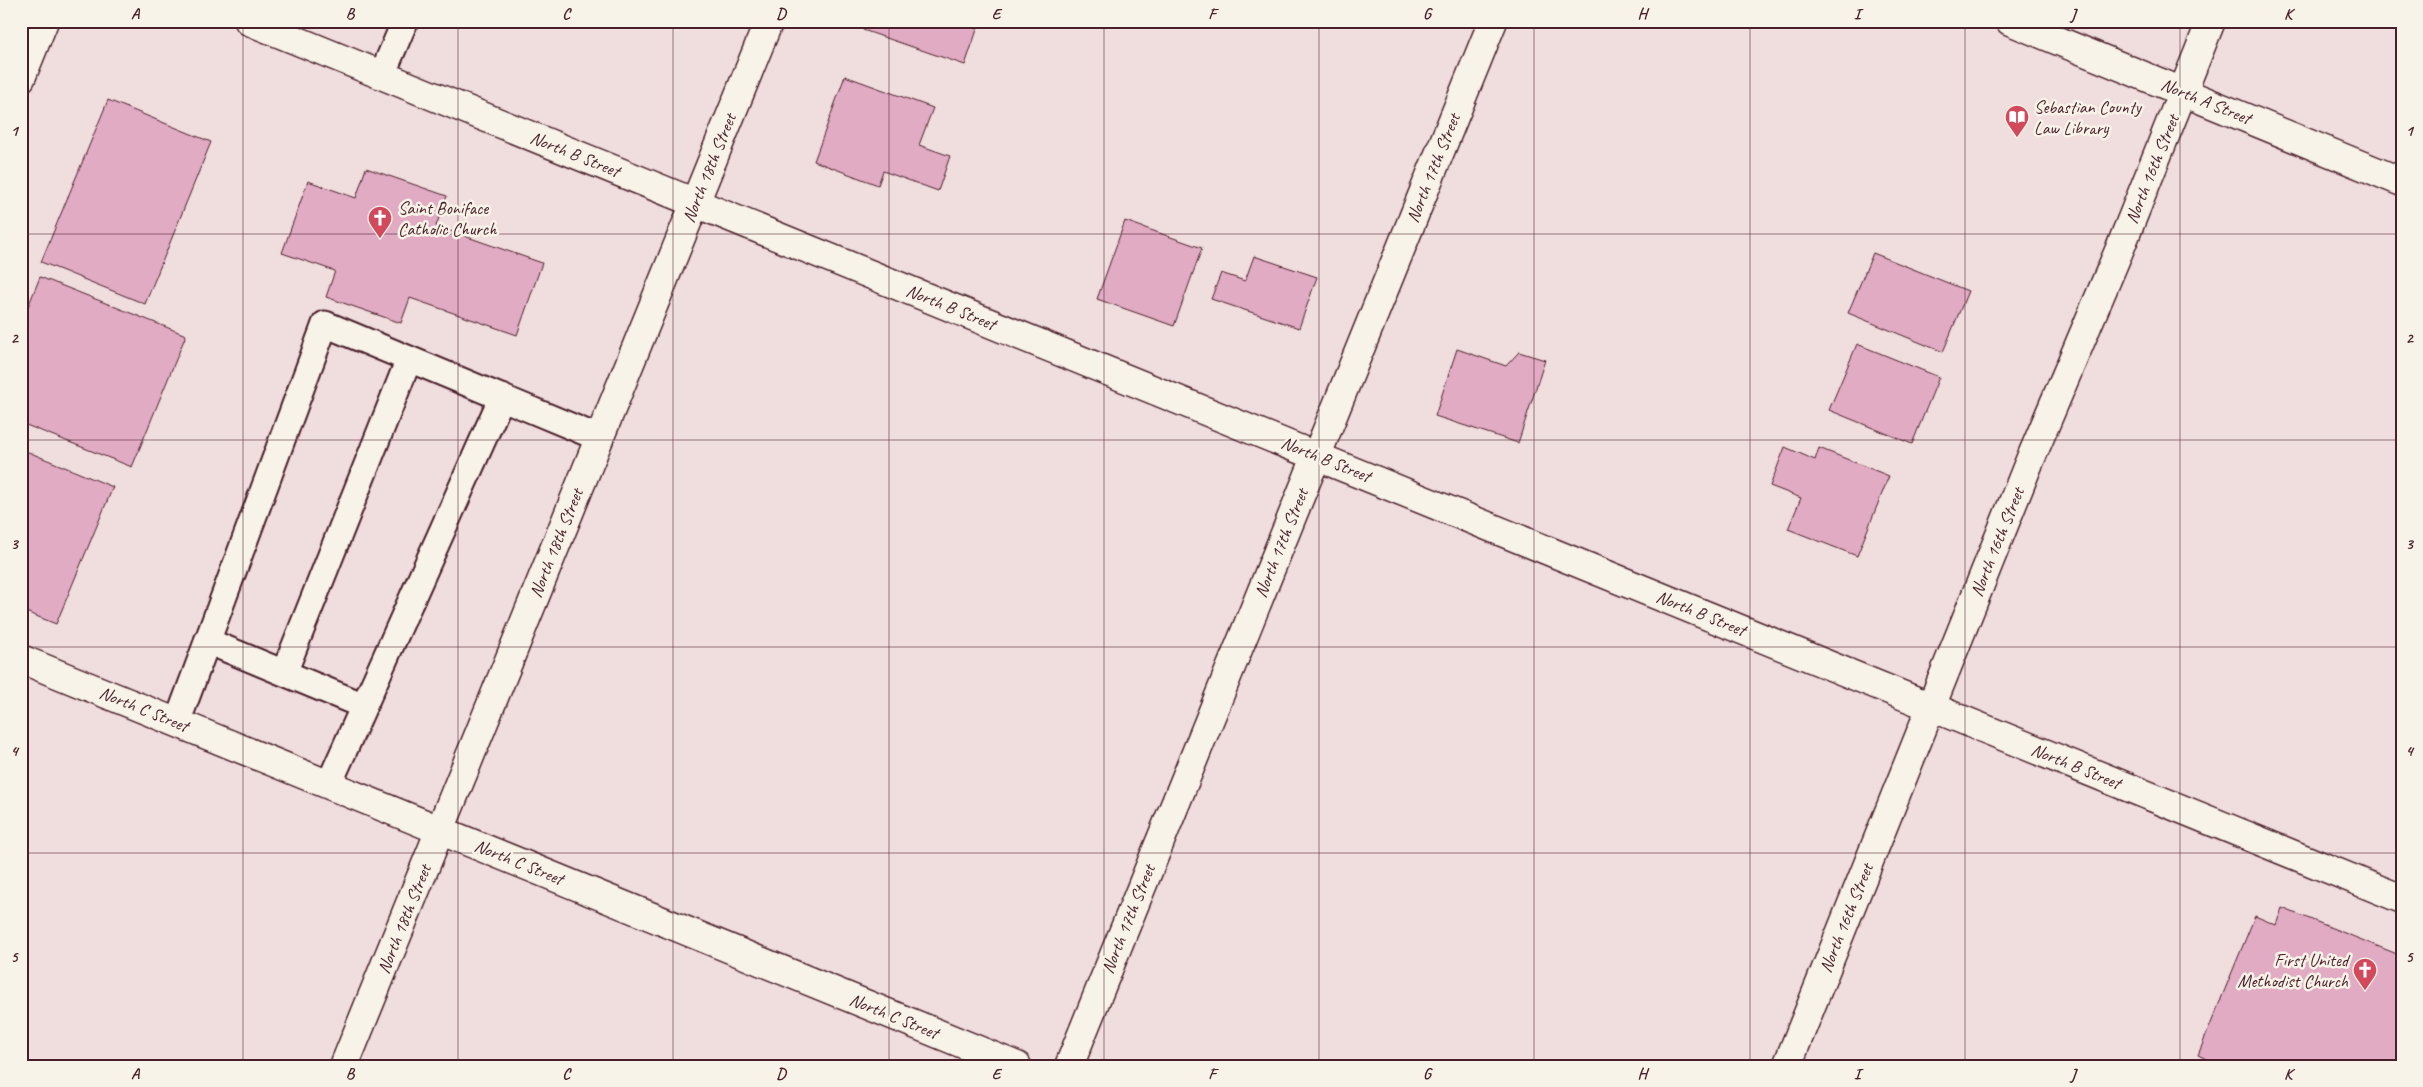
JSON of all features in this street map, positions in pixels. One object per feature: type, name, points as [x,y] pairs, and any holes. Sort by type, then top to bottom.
[{"type":"street","points":[[21,78],[44,21]]},
{"type":"street","name":"North B Street","points":[[249,21],[2402,899]]},
{"type":"street","name":"North 18th Street","points":[[344,1066],[769,21]]},
{"type":"street","name":"North 17th Street","points":[[1069,1066],[1493,21]]},
{"type":"street","name":"North A Street","points":[[2010,21],[2402,182]]},
{"type":"street","name":"North 16th Street","points":[[1787,1066],[2028,465],[2122,246],[2212,21]]},
{"type":"street","name":"North C Street","points":[[21,659],[1017,1066]]},
{"type":"lane","points":[[382,75],[405,21]]},
{"type":"lane","points":[[177,723],[325,324],[599,438]]},
{"type":"lane","points":[[284,673],[408,359]]},
{"type":"lane","points":[[329,784],[502,397]]},
{"type":"lane","points":[[207,641],[364,706]]},
{"type":"building","points":[[867,21],[980,21],[965,65],[863,30]]},
{"type":"building","points":[[845,76],[933,108],[919,145],[950,156],[938,191],[883,171],[878,185],[814,161]]},
{"type":"building","points":[[108,100],[211,142],[145,304],[41,262]]},
{"type":"building","name":"Saint Boniface Catholic Church","points":[[366,168],[447,196],[436,226],[542,263],[517,335],[410,298],[401,323],[326,297],[335,271],[282,253],[308,181],[356,198]]},
{"type":"building","points":[[1125,221],[1202,248],[1174,326],[1097,299]]},
{"type":"building","points":[[1873,253],[1968,291],[1943,352],[1848,313]]},
{"type":"building","points":[[1254,256],[1317,277],[1299,328],[1211,299],[1221,273],[1245,281]]},
{"type":"building","points":[[40,277],[186,335],[132,467],[21,423],[21,324]]},
{"type":"building","points":[[1857,344],[1939,377],[1912,444],[1829,410]]},
{"type":"building","points":[[1457,349],[1506,366],[1519,352],[1545,360],[1518,443],[1435,416]]},
{"type":"building","points":[[1785,447],[1815,460],[1819,448],[1889,476],[1857,556],[1788,529],[1801,498],[1770,486]]},
{"type":"building","points":[[21,449],[113,487],[56,624],[21,610]]},
{"type":"building","points":[[2282,908],[2402,956],[2402,1066],[2221,1066],[2198,1055],[2255,916],[2276,925]]},
{"type":"place","name":"Sebastian County Law Library","points":[[2017,138]]},
{"type":"place","name":"Saint Boniface Catholic Church","points":[[380,239]]},
{"type":"place","name":"First United Methodist Church","points":[[2365,991]]}]
